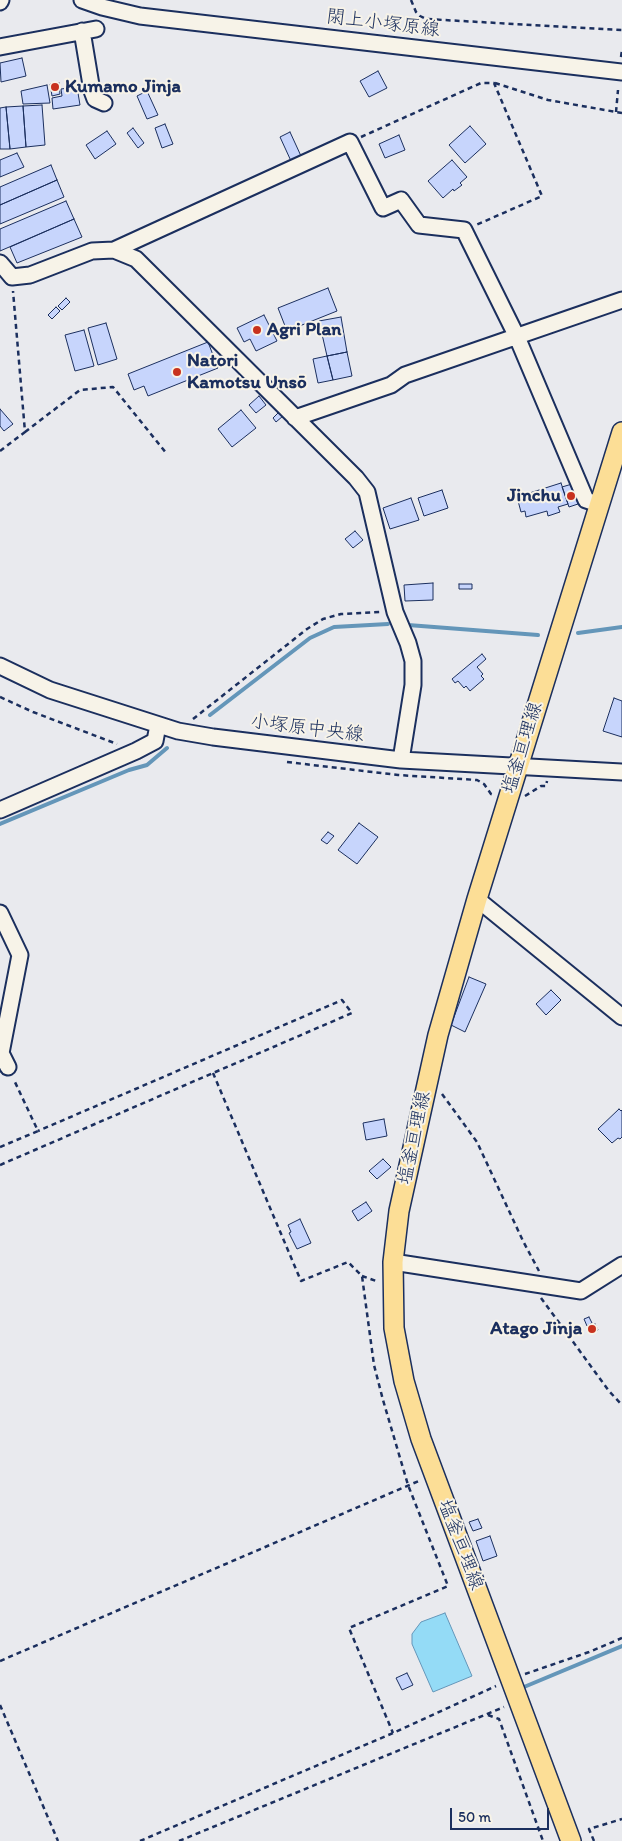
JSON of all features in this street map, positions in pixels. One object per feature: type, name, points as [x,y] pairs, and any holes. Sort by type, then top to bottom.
[{"type":"main road","name":"塩釜亘理線","points":[[571,1841],[433,1474],[404,1381],[394,1328],[393,1262],[399,1210],[438,1035],[477,899],[598,504],[622,432]]},
{"type":"street","name":"閖上小塚原線","points":[[82,0],[140,16],[622,72]]},
{"type":"street","points":[[0,46],[89,30],[92,91],[95,98],[104,102]]},
{"type":"street","points":[[0,263],[12,277],[30,275],[92,251],[114,250],[350,142],[383,208],[401,200],[419,225],[464,230],[517,337],[586,500],[598,504]]},
{"type":"street","points":[[114,250],[136,259],[356,478],[367,492],[395,612],[408,643],[413,661],[413,685],[401,760]]},
{"type":"street","points":[[295,418],[390,385],[405,375],[622,300]]},
{"type":"street","name":"小塚原中央線","points":[[0,666],[50,690],[178,731],[333,753],[401,760],[622,772]]},
{"type":"street","points":[[0,810],[155,741],[158,725]]},
{"type":"street","points":[[477,899],[622,1017]]},
{"type":"street","points":[[0,913],[20,955],[1,1053],[4,1067]]},
{"type":"street","points":[[393,1262],[581,1291],[622,1265]]},
{"type":"path","points":[[411,0],[416,12],[426,19],[622,30]]},
{"type":"path","points":[[621,57],[622,50]]},
{"type":"path","points":[[350,142],[481,82],[494,83],[548,100],[622,113]]},
{"type":"path","points":[[464,230],[542,196],[494,83]]},
{"type":"path","points":[[616,112],[618,90]]},
{"type":"path","points":[[12,277],[25,432]]},
{"type":"path","points":[[0,451],[80,390],[113,387],[167,454]]},
{"type":"path","points":[[178,731],[307,628],[341,614],[395,612]]},
{"type":"path","points":[[0,697],[32,712],[136,751]]},
{"type":"path","points":[[485,778],[484,784],[491,794]]},
{"type":"path","points":[[522,802],[524,796],[541,786],[546,786]]},
{"type":"path","points":[[0,1147],[342,1000],[352,1013],[0,1164]]},
{"type":"path","points":[[4,1067],[38,1130]]},
{"type":"path","points":[[213,1073],[301,1281],[348,1262],[362,1276],[374,1365],[408,1486],[448,1586],[349,1628],[393,1733]]},
{"type":"path","points":[[442,1094],[477,1142],[523,1241],[547,1286]]},
{"type":"path","points":[[529,1283],[622,1405]]},
{"type":"path","points":[[0,1661],[433,1474]]},
{"type":"path","points":[[140,1841],[393,1733],[510,1679],[589,1652],[622,1638]]},
{"type":"path","points":[[179,1841],[518,1702]]},
{"type":"path","points":[[0,1705],[58,1841]]},
{"type":"path","points":[[487,1714],[499,1719],[543,1841]]},
{"type":"path","points":[[594,1841],[590,1829],[622,1819]]},
{"type":"water","points":[[445,1613],[472,1676],[433,1692],[412,1644],[412,1634],[421,1622]]},
{"type":"building","points":[[22,58],[26,76],[1,82],[0,63]]},
{"type":"building","points":[[378,71],[387,88],[369,97],[360,81]]},
{"type":"building","points":[[59,83],[60,94],[52,96],[50,84]]},
{"type":"building","points":[[47,85],[50,103],[23,104],[21,91]]},
{"type":"building","points":[[77,87],[80,105],[53,109],[52,98],[62,96],[61,89]]},
{"type":"building","points":[[147,91],[158,115],[147,119],[137,96]]},
{"type":"building","points":[[42,105],[45,145],[26,147],[23,106]]},
{"type":"building","points":[[23,106],[26,147],[10,149],[6,107]]},
{"type":"building","points":[[6,107],[10,149],[0,149],[0,108]]},
{"type":"building","points":[[165,124],[173,144],[162,148],[155,128]]},
{"type":"building","points":[[470,126],[486,144],[465,163],[449,145]]},
{"type":"building","points":[[133,128],[144,143],[138,148],[127,133]]},
{"type":"building","points":[[107,131],[116,144],[95,159],[86,145]]},
{"type":"building","points":[[290,132],[301,156],[291,161],[280,137]]},
{"type":"building","points":[[399,135],[405,150],[385,158],[379,144]]},
{"type":"building","points":[[17,153],[24,167],[0,177],[0,160]]},
{"type":"building","points":[[452,160],[467,177],[460,183],[462,185],[454,191],[453,189],[443,198],[428,181]]},
{"type":"building","points":[[51,165],[57,180],[0,205],[0,187]]},
{"type":"building","points":[[57,180],[64,197],[0,224],[0,205]]},
{"type":"building","points":[[66,201],[74,219],[0,251],[0,229]]},
{"type":"building","points":[[74,219],[82,237],[17,263],[10,247]]},
{"type":"building","points":[[328,288],[337,311],[287,331],[278,308]]},
{"type":"building","points":[[66,298],[70,302],[62,310],[58,306]]},
{"type":"building","points":[[56,307],[60,311],[52,319],[48,315]]},
{"type":"building","points":[[264,315],[277,341],[256,351],[250,339],[244,342],[237,328]]},
{"type":"building","points":[[341,317],[347,352],[327,356],[319,321]]},
{"type":"building","points":[[106,323],[117,359],[98,365],[88,328]]},
{"type":"building","points":[[84,330],[94,366],[75,371],[65,335]]},
{"type":"building","points":[[208,342],[218,368],[148,396],[144,386],[134,390],[128,374]]},
{"type":"building","points":[[347,352],[352,376],[333,380],[327,356]]},
{"type":"building","points":[[327,356],[333,380],[318,383],[313,359]]},
{"type":"building","points":[[259,396],[266,405],[256,413],[249,405]]},
{"type":"building","points":[[0,409],[13,424],[4,431],[0,426]]},
{"type":"building","points":[[241,410],[256,428],[232,447],[218,429]]},
{"type":"building","points":[[279,412],[283,416],[276,422],[273,418]]},
{"type":"building","points":[[561,483],[568,504],[558,507],[560,512],[548,516],[547,511],[526,517],[525,511],[521,512],[517,497]]},
{"type":"building","points":[[572,484],[578,504],[569,507],[562,487]]},
{"type":"building","points":[[442,490],[448,508],[424,516],[418,498]]},
{"type":"building","points":[[411,498],[419,520],[390,529],[383,508]]},
{"type":"building","points":[[355,531],[363,540],[353,548],[345,539]]},
{"type":"building","points":[[433,583],[433,600],[405,601],[404,585]]},
{"type":"building","points":[[459,584],[472,584],[472,589],[459,589]]},
{"type":"building","points":[[482,654],[486,659],[477,667],[483,674],[481,676],[484,679],[470,691],[466,686],[464,688],[458,681],[455,683],[452,679]]},
{"type":"building","points":[[614,698],[622,701],[622,737],[603,731]]},
{"type":"building","points":[[359,823],[378,837],[357,864],[338,850]]},
{"type":"building","points":[[328,832],[334,836],[327,844],[321,840]]},
{"type":"building","points":[[469,977],[486,984],[465,1032],[451,1025]]},
{"type":"building","points":[[551,990],[561,1000],[546,1015],[536,1004]]},
{"type":"building","points":[[619,1109],[622,1110],[622,1137],[612,1143],[598,1129]]},
{"type":"building","points":[[384,1119],[387,1136],[366,1140],[363,1123]]},
{"type":"building","points":[[383,1159],[391,1167],[377,1179],[369,1171]]},
{"type":"building","points":[[366,1202],[372,1211],[358,1221],[352,1211]]},
{"type":"building","points":[[300,1219],[311,1243],[297,1249],[289,1233],[291,1232],[288,1225]]},
{"type":"building","points":[[589,1317],[592,1323],[587,1326],[584,1319]]},
{"type":"building","points":[[595,1324],[598,1330],[590,1333],[587,1328]]},
{"type":"building","points":[[478,1519],[482,1528],[473,1531],[469,1522]]},
{"type":"building","points":[[490,1536],[497,1556],[483,1561],[476,1541]]},
{"type":"building","points":[[407,1673],[413,1685],[402,1690],[396,1678]]},
{"type":"waterway","points":[[210,715],[310,638],[334,627],[388,624]]},
{"type":"waterway","points":[[408,625],[538,635]]},
{"type":"waterway","points":[[578,633],[622,627]]},
{"type":"waterway","points":[[0,824],[129,770],[147,765],[167,748]]},
{"type":"waterway","points":[[524,1687],[622,1646]]},
{"type":"place","name":"Kumamo Jinja","points":[[55,87]]},
{"type":"place","name":"Agri Plan","points":[[257,330]]},
{"type":"place","name":"Natori Kamotsu Unsō","points":[[177,372]]},
{"type":"place","name":"Jinchu","points":[[571,496]]},
{"type":"place","name":"Atago Jinja","points":[[592,1329]]}]
